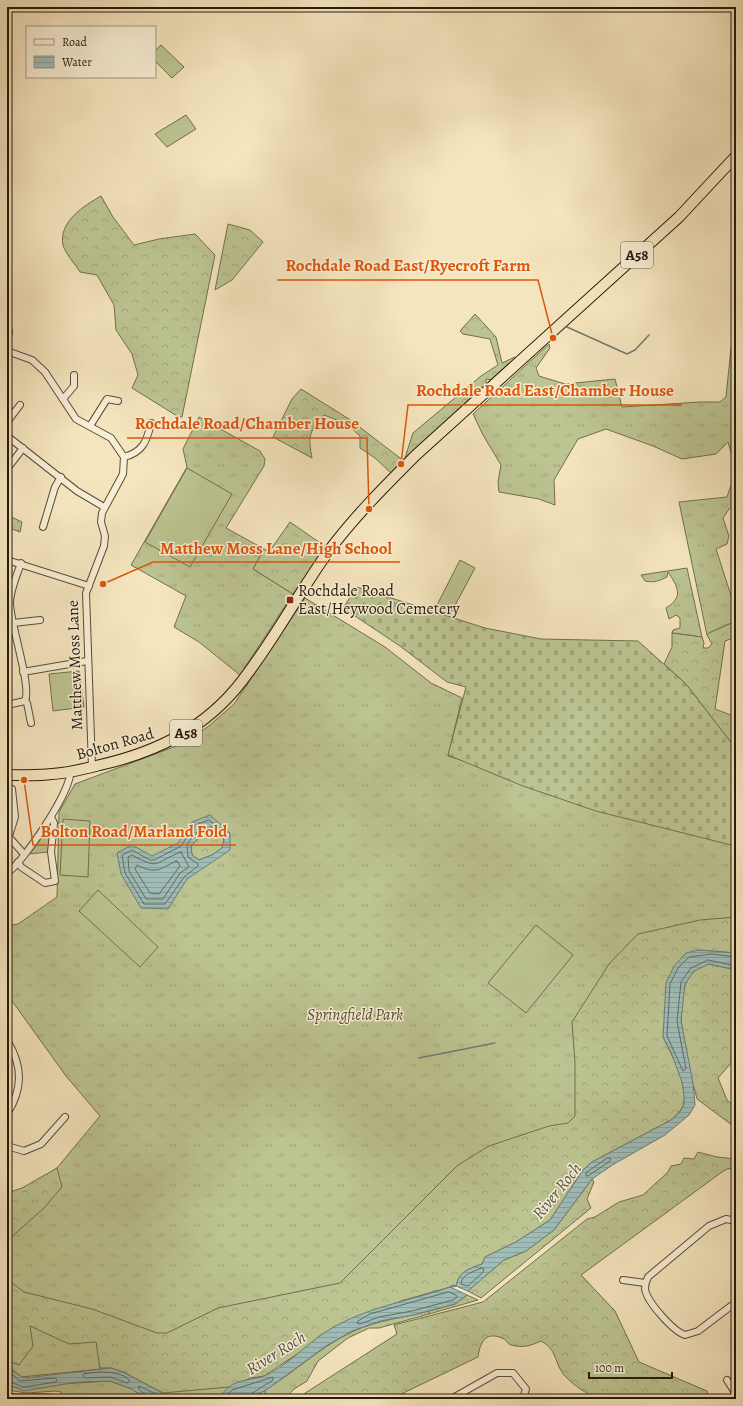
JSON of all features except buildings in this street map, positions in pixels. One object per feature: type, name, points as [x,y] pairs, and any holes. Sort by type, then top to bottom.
[{"type":"highway","name":"Bolton Road","points":[[7,775],[70,772],[150,751],[184,734],[206,719],[223,704],[242,681],[328,552],[378,493],[416,455],[679,217],[736,156]]},
{"type":"street","points":[[7,328],[9,332],[7,340]]},
{"type":"street","points":[[7,351],[32,360],[45,372],[76,419],[111,438],[124,457],[123,474],[104,507],[77,491],[7,436]]},
{"type":"street","points":[[63,399],[74,386],[74,375]]},
{"type":"street","points":[[90,426],[107,399],[118,401]]},
{"type":"street","points":[[7,422],[20,405]]},
{"type":"street","points":[[124,457],[141,450],[149,434],[151,423]]},
{"type":"street","points":[[7,469],[23,448]]},
{"type":"street","points":[[43,527],[54,487],[61,477]]},
{"type":"street","name":"Matthew Moss Lane","points":[[92,767],[87,661],[86,593],[104,546],[105,536],[101,522],[104,507]]},
{"type":"street","points":[[7,560],[21,563],[89,586]]},
{"type":"street","points":[[21,563],[8,602],[14,623],[23,672],[26,696],[25,701],[27,703],[31,723]]},
{"type":"street","points":[[14,623],[40,620]]},
{"type":"street","points":[[23,672],[87,661]]},
{"type":"street","points":[[7,705],[25,701]]},
{"type":"street","points":[[7,873],[18,862],[51,817],[69,782],[70,772]]},
{"type":"street","points":[[12,790],[15,817],[8,835],[24,854]]},
{"type":"street","points":[[18,862],[21,867],[45,883],[55,881],[51,852],[54,823],[51,817]]},
{"type":"street","points":[[7,1040],[14,1052],[20,1079],[17,1094],[7,1114]]},
{"type":"street","points":[[7,1146],[24,1151],[41,1144],[66,1117]]},
{"type":"street","points":[[736,1221],[726,1219],[709,1226],[648,1277],[645,1283],[648,1297],[674,1330],[685,1335],[698,1331],[731,1306],[736,1305]]},
{"type":"street","points":[[623,1280],[645,1283]]},
{"type":"street","points":[[452,1399],[497,1373],[513,1373],[526,1389],[523,1399]]},
{"type":"street","points":[[727,1380],[736,1394]]},
{"type":"green space","points":[[161,45],[184,67],[172,78],[156,62],[156,50]]},
{"type":"green space","points":[[186,115],[196,129],[167,147],[155,134]]},
{"type":"green space","points":[[101,196],[113,217],[134,245],[159,239],[195,234],[215,255],[182,417],[177,416],[132,388],[138,375],[132,354],[116,330],[114,305],[97,275],[80,272],[64,248],[63,237],[69,222],[81,209]]},
{"type":"green space","points":[[228,224],[250,230],[263,242],[232,280],[215,290]]},
{"type":"green space","points":[[475,314],[496,337],[502,363],[515,357],[516,358],[493,380],[486,379],[486,386],[391,473],[375,458],[360,448],[360,436],[347,424],[324,415],[315,425],[311,434],[310,444],[312,458],[273,437],[292,399],[301,389],[349,419],[404,461],[413,433],[481,376],[498,365],[490,339],[463,334],[460,331]]},
{"type":"green space","points":[[736,340],[736,471],[728,442],[716,454],[682,459],[653,446],[606,429],[578,439],[554,480],[555,505],[539,499],[499,492],[498,482],[501,465],[483,435],[473,414],[549,344],[550,348],[536,368],[539,376],[565,384],[615,379],[622,407],[720,402],[726,397],[731,348]]},
{"type":"green space","points":[[199,417],[260,451],[265,459],[264,466],[226,528],[264,549],[253,569],[293,594],[240,675],[199,642],[174,627],[186,596],[131,565],[187,467],[183,449]]},
{"type":"green space","points":[[187,468],[232,494],[190,567],[145,542]]},
{"type":"green space","points":[[736,471],[736,505],[729,509],[723,518],[729,536],[727,544],[716,549],[736,611],[736,621],[707,635],[679,502],[727,497]]},
{"type":"green space","points":[[7,515],[22,522],[20,532],[7,527]]},
{"type":"green space","points":[[290,522],[326,547],[293,594],[253,569],[264,549],[269,552]]},
{"type":"green space","points":[[460,560],[475,568],[452,611],[437,605]]},
{"type":"green space","points":[[687,568],[702,637],[672,633],[673,630],[680,628],[680,618],[676,615],[669,619],[666,608],[675,600],[678,592],[677,587],[668,572],[667,577],[654,582],[645,581],[641,575]]},
{"type":"green space","points":[[357,587],[485,628],[541,639],[638,641],[686,684],[736,749],[736,844],[731,845],[596,811],[523,786],[448,755],[466,687],[447,682],[400,646],[343,608]]},
{"type":"green space","name":"Springfield Park","points":[[305,598],[385,647],[431,683],[462,698],[448,756],[736,843],[736,953],[711,950],[622,1146],[458,1278],[456,1286],[401,1301],[215,1399],[174,1399],[123,1372],[111,1368],[21,1377],[7,1364],[7,1200],[57,1168],[100,1116],[66,1076],[7,994],[7,926],[18,924],[57,897],[59,812],[75,784],[187,742],[210,725],[234,704]]},
{"type":"green space","points":[[736,621],[736,637],[725,641],[715,709],[736,717],[736,749],[686,684],[664,664],[672,647],[672,633],[702,637],[704,643],[703,648],[708,648],[712,644],[707,635],[709,633]]},
{"type":"green space","points":[[79,671],[84,707],[53,711],[49,674]]},
{"type":"green space","points":[[63,819],[90,821],[88,877],[60,875]]},
{"type":"green space","points":[[51,825],[48,852],[28,854],[48,827]]},
{"type":"green space","points":[[212,830],[220,832],[224,840],[222,848],[212,855],[199,860],[192,855],[191,846],[204,833]]},
{"type":"green space","points":[[98,890],[158,947],[140,967],[79,911]]},
{"type":"green space","points":[[736,917],[736,953],[698,950],[663,1037],[682,1080],[684,1099],[683,1106],[679,1112],[671,1120],[592,1162],[583,1170],[550,1220],[516,1242],[485,1257],[482,1264],[465,1271],[457,1281],[456,1286],[452,1285],[450,1287],[401,1301],[322,1334],[303,1350],[264,1376],[251,1378],[229,1387],[163,1393],[123,1372],[111,1368],[100,1368],[96,1342],[69,1344],[30,1326],[33,1346],[19,1365],[7,1361],[7,1279],[24,1292],[92,1309],[157,1333],[167,1333],[218,1308],[340,1283],[458,1165],[489,1146],[549,1126],[568,1123],[575,1116],[575,1063],[572,1022],[609,964],[638,934],[700,920]]},
{"type":"green space","points":[[536,925],[573,955],[526,1013],[488,983]]},
{"type":"green space","points":[[709,964],[736,970],[736,1061],[731,1063],[718,1078],[727,1100],[736,1107],[736,1128],[697,1099],[689,1069],[683,1034],[681,1016],[682,999],[686,984],[693,972]]},
{"type":"green space","points":[[698,1152],[717,1157],[736,1159],[736,1168],[727,1169],[722,1172],[581,1275],[615,1311],[639,1362],[707,1391],[710,1399],[599,1399],[572,1383],[565,1376],[553,1353],[541,1341],[530,1345],[515,1346],[510,1344],[505,1339],[491,1336],[487,1337],[482,1343],[478,1357],[391,1399],[296,1399],[397,1334],[394,1325],[483,1302],[587,1219],[595,1217],[619,1202],[643,1195],[668,1172],[671,1166],[681,1164],[684,1158],[694,1159]]},
{"type":"green space","points":[[57,1168],[62,1187],[44,1208],[7,1241],[7,1193],[22,1188]]},
{"type":"green space","points":[[592,1179],[594,1182],[587,1199],[591,1208],[481,1298],[468,1291],[504,1260],[526,1251],[554,1230]]},
{"type":"green space","points":[[467,1295],[478,1300],[429,1314],[429,1311],[455,1304]]},
{"type":"green space","points":[[429,1311],[429,1314],[379,1328],[369,1328],[348,1338],[318,1361],[307,1381],[294,1389],[285,1399],[266,1399],[265,1390],[340,1338],[361,1328]]},
{"type":"green space","points":[[110,1381],[132,1389],[145,1399],[64,1399],[61,1392],[56,1391],[27,1393],[7,1390],[7,1384],[12,1387]]},
{"type":"green space","points":[[265,1390],[266,1399],[250,1399]]},
{"type":"green space","points":[[7,1393],[52,1394],[60,1399],[7,1399]]},
{"type":"water","points":[[210,815],[230,833],[230,850],[187,879],[168,909],[141,908],[121,874],[117,853],[132,845],[152,856],[178,843],[192,822]],"holes":[[[212,830],[220,832],[224,840],[222,848],[212,855],[199,860],[192,855],[191,846],[204,833]]]},
{"type":"water","points":[[698,950],[736,953],[736,970],[709,964],[694,971],[685,984],[681,1021],[693,1083],[695,1105],[689,1115],[665,1135],[614,1164],[592,1179],[554,1230],[526,1251],[504,1260],[468,1291],[456,1286],[457,1281],[465,1271],[482,1264],[485,1257],[516,1242],[550,1220],[583,1170],[592,1162],[671,1120],[680,1112],[684,1104],[682,1082],[671,1052],[663,1037],[666,983],[674,966],[686,953]]},
{"type":"water","points":[[450,1287],[467,1295],[455,1304],[413,1315],[380,1321],[352,1331],[326,1346],[269,1388],[250,1399],[213,1399],[219,1397],[229,1387],[237,1382],[264,1376],[279,1368],[321,1335],[352,1318],[384,1306]]},
{"type":"water","points":[[7,1364],[14,1372],[24,1378],[111,1368],[123,1372],[174,1399],[145,1399],[132,1389],[110,1381],[77,1382],[24,1391],[7,1384]]},
{"type":"waterway","points":[[567,327],[627,354],[635,350],[649,335]]},
{"type":"waterway","points":[[419,1058],[495,1043]]},
{"type":"place","name":"Rochdale Road East/Ryecroft Farm","points":[[553,338]]},
{"type":"place","name":"Rochdale Road East/Chamber House","points":[[401,464]]},
{"type":"place","name":"Rochdale Road/Chamber House","points":[[369,509]]},
{"type":"place","name":"Matthew Moss Lane/High School","points":[[103,584]]},
{"type":"place","name":"Rochdale Road East/Heywood Cemetery","points":[[290,600]]},
{"type":"place","name":"Bolton Road/Marland Fold","points":[[24,780]]},
{"type":"water label","name":"River Roch","points":[[557,1191]]},
{"type":"water label","name":"River Roch","points":[[276,1353]]}]
